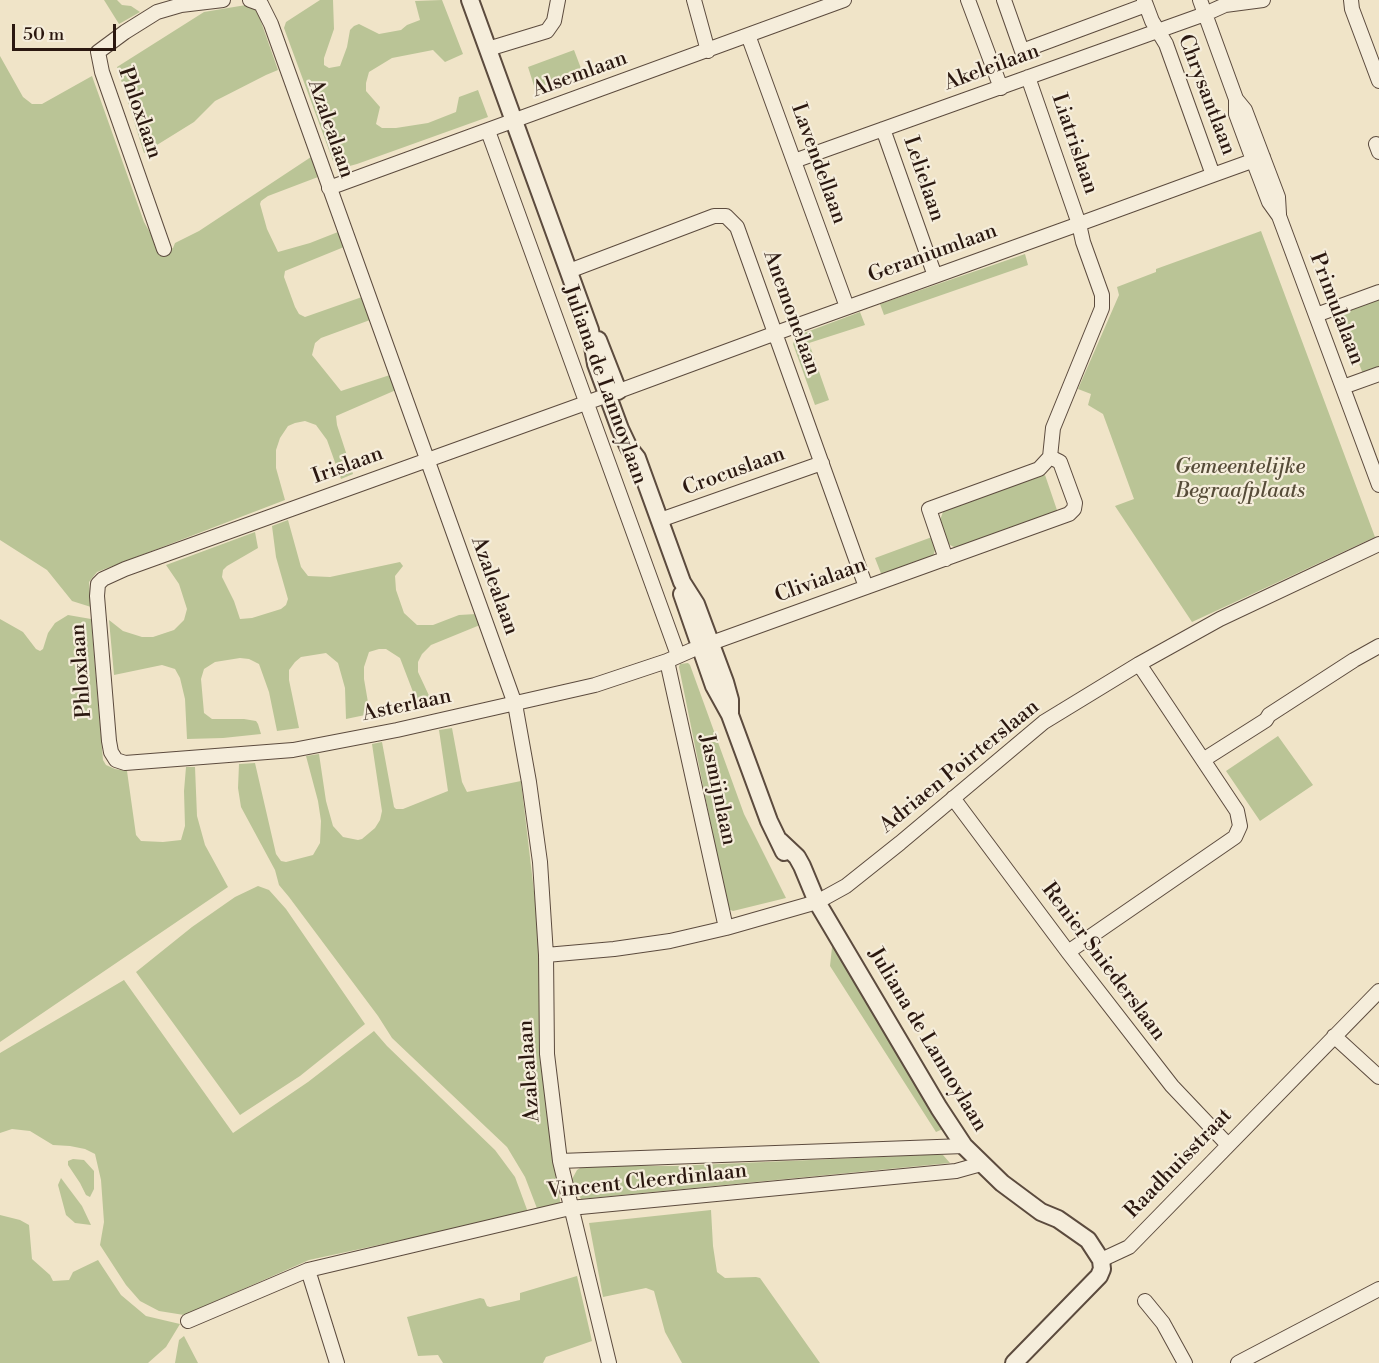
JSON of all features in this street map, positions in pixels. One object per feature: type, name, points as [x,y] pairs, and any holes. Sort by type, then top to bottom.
[{"type":"street","name":"Phloxlaan","points":[[164,249],[102,72],[98,52],[124,32],[157,12],[181,5],[223,0]]},
{"type":"street","name":"Juliana de Lannoylaan","points":[[470,0],[590,330],[596,364],[613,393],[625,438],[637,458],[682,582],[696,604],[705,646],[726,685],[730,715],[768,821],[780,841],[797,857],[817,902],[939,1108],[964,1146],[981,1164],[1041,1212],[1052,1226],[1101,1260]]},
{"type":"street","points":[[488,49],[547,31],[554,21],[558,0]]},
{"type":"street","points":[[694,0],[708,51]]},
{"type":"street","name":"Alsemlaan","points":[[329,188],[844,0]]},
{"type":"street","points":[[968,0],[1001,88]]},
{"type":"street","points":[[1004,0],[1022,51],[1145,3],[1158,31]]},
{"type":"street","name":"Primulalaan","points":[[1200,0],[1236,99],[1236,114],[1258,158],[1269,202],[1279,216],[1379,485]]},
{"type":"street","name":"Akeleilaan","points":[[794,161],[1001,88],[1225,5],[1263,0]]},
{"type":"street","points":[[1351,0],[1352,9],[1379,81]]},
{"type":"street","name":"Azalealaan","points":[[255,2],[271,24],[514,704],[529,782],[540,862],[546,955],[547,1054],[560,1161],[609,1363]]},
{"type":"street","name":"Chrysantlaan","points":[[1158,31],[1166,44],[1213,175]]},
{"type":"street","name":"Lavendellaan","points":[[748,35],[847,307]]},
{"type":"street","name":"Liatrislaan","points":[[1028,77],[1079,224]]},
{"type":"street","name":"Lelielaan","points":[[883,129],[935,276]]},
{"type":"street","name":"Juliana de Lannoylaan","points":[[488,130],[586,403],[672,658]]},
{"type":"street","name":"Geraniumlaan","points":[[613,393],[1258,158]]},
{"type":"street","name":"Anemonelaan","points":[[569,271],[714,216],[726,216],[737,227],[866,587]]},
{"type":"street","points":[[946,559],[929,509],[1039,469],[1050,457],[1053,428],[1101,308],[1102,295],[1079,224]]},
{"type":"street","points":[[1316,315],[1379,292]]},
{"type":"street","points":[[1343,387],[1379,374]]},
{"type":"street","name":"Irislaan","points":[[103,579],[613,393]]},
{"type":"street","name":"Clivialaan","points":[[705,646],[1069,514],[1074,509],[1075,503],[1060,462],[1050,457]]},
{"type":"street","name":"Crocuslaan","points":[[660,520],[822,463]]},
{"type":"street","name":"Adriaen Poirterslaan","points":[[546,955],[670,941],[817,902],[846,886],[1044,723],[1139,664],[1220,619],[1379,544]]},
{"type":"street","name":"Phloxlaan","points":[[103,579],[98,585],[97,596],[109,741],[111,752],[116,760]]},
{"type":"street","name":"Asterlaan","points":[[116,760],[125,763],[293,750],[398,730],[595,685],[705,646]]},
{"type":"street","points":[[1203,760],[1266,720],[1269,715],[1379,646]]},
{"type":"street","name":"Jasmijnlaan","points":[[672,658],[726,928]]},
{"type":"street","points":[[1068,952],[1235,837],[1240,826],[1237,811],[1139,664]]},
{"type":"street","name":"Renier Sniederslaan","points":[[953,798],[1172,1086],[1228,1145]]},
{"type":"street","name":"Raadhuisstraat","points":[[1101,1260],[1129,1247],[1379,991]]},
{"type":"street","points":[[1334,1036],[1379,1077]]},
{"type":"street","name":"Vincent Cleerdinlaan","points":[[560,1161],[964,1146]]},
{"type":"street","name":"Vincent Cleerdinlaan","points":[[189,1321],[308,1270],[570,1208],[956,1171],[981,1164]]},
{"type":"street","points":[[1014,1363],[1099,1276],[1102,1269],[1101,1260]]},
{"type":"street","points":[[308,1270],[337,1363]]},
{"type":"street","points":[[1238,1363],[1379,1289]]},
{"type":"street","points":[[1145,1301],[1163,1323],[1185,1363]]},
{"type":"green space","points":[[104,0],[117,0],[122,5],[131,6],[140,12],[119,24]]},
{"type":"green space","points":[[320,0],[333,0],[334,29],[324,58],[324,65],[329,68],[340,66],[350,30],[354,26],[359,24],[379,34],[401,30],[420,20],[415,1],[442,0],[463,54],[445,62],[433,50],[392,58],[369,72],[366,91],[380,107],[376,124],[382,128],[396,128],[428,123],[456,112],[459,97],[478,90],[488,117],[357,164],[346,167],[338,165],[333,161],[284,28],[286,22]]},
{"type":"green space","points":[[246,5],[255,9],[259,16],[278,70],[215,101],[194,122],[144,153],[117,67],[204,12]]},
{"type":"green space","points":[[574,50],[582,71],[535,89],[528,67]]},
{"type":"green space","points":[[0,56],[23,97],[32,104],[42,104],[92,76],[144,222],[161,252],[173,248],[175,243],[199,231],[311,157],[318,177],[268,196],[261,201],[267,229],[278,252],[338,232],[344,247],[285,271],[284,277],[295,307],[299,314],[305,317],[362,297],[370,320],[321,338],[315,343],[312,355],[341,391],[390,375],[396,390],[336,416],[353,474],[341,479],[327,440],[316,425],[305,421],[288,426],[276,450],[276,468],[285,500],[97,572],[89,582],[91,607],[72,601],[47,570],[0,540]]},
{"type":"green space","name":"Gemeentelijke Begraafplaats","points":[[1261,231],[1375,537],[1192,622],[1115,506],[1134,499],[1103,414],[1088,405],[1091,394],[1078,389],[1119,295],[1117,287],[1156,272],[1156,269]]},
{"type":"green space","points":[[1025,254],[1028,265],[884,315],[880,304]]},
{"type":"green space","points":[[1379,297],[1379,368],[1363,374],[1339,312]]},
{"type":"green space","points":[[860,312],[865,325],[809,343],[829,400],[815,405],[793,344],[796,336]]},
{"type":"green space","points":[[1045,475],[1058,513],[956,548],[948,544],[940,520],[947,509]]},
{"type":"green space","points":[[288,520],[301,567],[308,576],[330,577],[400,562],[403,566],[395,576],[396,590],[404,613],[417,625],[433,625],[459,615],[476,614],[480,625],[431,645],[422,654],[418,662],[418,672],[432,702],[418,705],[400,658],[386,649],[369,652],[364,667],[364,679],[370,714],[346,719],[345,688],[338,663],[326,653],[301,657],[289,670],[299,728],[277,731],[269,692],[259,664],[240,658],[215,662],[204,669],[201,679],[204,713],[212,719],[256,721],[261,734],[187,739],[185,699],[180,678],[175,669],[162,665],[114,675],[109,620],[123,631],[142,637],[153,637],[174,630],[184,620],[187,609],[179,584],[166,565],[255,532],[258,548],[227,566],[223,570],[222,577],[240,619],[252,618],[281,609],[286,605],[288,599],[276,557],[272,526]]},
{"type":"green space","points":[[932,537],[936,548],[933,556],[882,576],[875,558]]},
{"type":"green space","points":[[68,615],[91,619],[103,760],[106,765],[127,771],[136,835],[141,841],[181,840],[185,826],[186,767],[195,767],[197,816],[205,845],[228,887],[0,1042],[0,619],[23,632],[40,651],[55,623]]},
{"type":"green space","points":[[688,663],[744,814],[786,898],[733,911],[728,909],[679,667],[680,664]]},
{"type":"green space","points":[[452,728],[462,782],[467,792],[521,781],[539,934],[542,1073],[560,1201],[560,1206],[538,1211],[525,1177],[507,1147],[392,1038],[378,1016],[279,885],[275,870],[241,807],[238,788],[239,764],[255,763],[276,854],[281,861],[286,862],[313,855],[320,843],[321,821],[306,756],[319,754],[326,801],[333,826],[343,837],[362,839],[375,828],[382,811],[372,744],[382,742],[394,807],[403,809],[448,791],[439,730]]},
{"type":"green space","points":[[1278,736],[1313,785],[1260,821],[1226,771]]},
{"type":"green space","points":[[258,886],[269,890],[286,909],[365,1024],[300,1076],[240,1115],[136,972],[192,927],[235,897]]},
{"type":"green space","points":[[833,938],[945,1128],[936,1132],[830,966]]},
{"type":"green space","points":[[124,980],[233,1133],[308,1082],[374,1031],[495,1150],[515,1177],[529,1215],[309,1260],[184,1315],[159,1311],[140,1301],[126,1285],[100,1245],[104,1222],[101,1180],[95,1154],[85,1149],[53,1145],[30,1131],[12,1129],[0,1133],[0,1053]]},
{"type":"green space","points":[[943,1155],[950,1163],[581,1199],[571,1181],[577,1170],[583,1166],[674,1166]]},
{"type":"green space","points":[[84,1160],[94,1171],[94,1189],[90,1197],[86,1195],[68,1165],[68,1161]]},
{"type":"green space","points":[[61,1178],[82,1206],[91,1225],[75,1223],[66,1215],[58,1185]]},
{"type":"green space","points":[[711,1210],[717,1272],[725,1278],[760,1278],[820,1363],[682,1363],[665,1332],[654,1291],[646,1288],[603,1297],[589,1223]]},
{"type":"green space","points":[[0,1215],[29,1225],[32,1259],[50,1275],[53,1281],[69,1280],[73,1272],[98,1260],[121,1295],[146,1316],[180,1324],[166,1347],[148,1363],[0,1363]]},
{"type":"green space","points":[[577,1276],[592,1341],[546,1357],[543,1363],[443,1363],[438,1355],[418,1356],[407,1317],[480,1298],[484,1299],[490,1307],[520,1300],[520,1293]]},
{"type":"green space","points":[[184,1336],[198,1363],[175,1363],[179,1340]]}]
